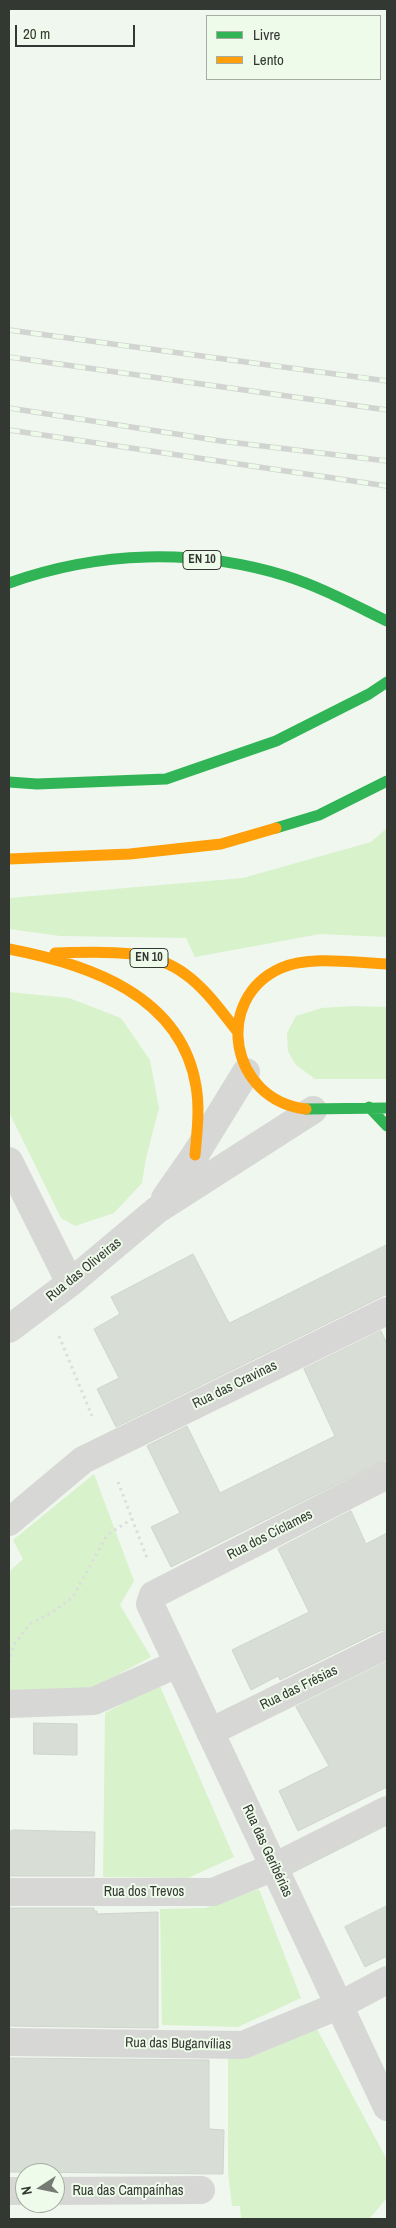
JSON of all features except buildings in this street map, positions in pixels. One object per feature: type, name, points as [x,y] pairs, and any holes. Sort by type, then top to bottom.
[{"type":"main road","name":"EN 10","points":[[9,583],[31,575],[108,558],[160,556],[212,561],[286,576],[350,602],[387,621]]},
{"type":"main road","points":[[9,782],[37,784],[166,779],[276,740],[369,694],[387,682]]},
{"type":"main road","points":[[9,859],[130,854],[221,844],[319,815],[387,781]]},
{"type":"main road","name":"EN 10","points":[[9,949],[32,953],[118,952],[152,958],[180,970],[210,999],[237,1031]]},
{"type":"main road","points":[[32,953],[107,977],[134,992],[153,1006],[175,1030],[187,1053],[196,1082],[198,1107],[195,1155]]},
{"type":"main road","points":[[387,964],[305,962],[282,968],[263,979],[245,1001],[237,1031],[239,1054],[246,1072],[264,1094],[284,1105],[313,1110],[387,1108]]},
{"type":"main road","points":[[369,1107],[387,1126]]},
{"type":"street","name":"Rua das Oliveiras","points":[[158,1210],[195,1155],[246,1072]]},
{"type":"street","name":"Rua das Oliveiras","points":[[9,1329],[70,1283],[158,1210],[313,1110]]},
{"type":"street","points":[[9,1161],[70,1283]]},
{"type":"street","name":"Rua das Cravinas","points":[[9,1522],[94,1454],[387,1311]]},
{"type":"street","name":"Rua dos Cíclames","points":[[156,1593],[387,1475]]},
{"type":"street","name":"Rua das Geribérias","points":[[156,1593],[150,1604],[152,1610],[387,2107]]},
{"type":"street","name":"Rua das Frésias","points":[[210,1732],[387,1645]]},
{"type":"street","points":[[9,1704],[94,1702],[177,1664]]},
{"type":"street","name":"Rua dos Trevos","points":[[9,1892],[213,1892],[274,1867],[387,1810]]},
{"type":"street","name":"Rua das Buganvílias","points":[[9,2042],[243,2045],[340,2005],[387,1980]]},
{"type":"street","name":"Rua das Campaínhas","points":[[65,2191],[201,2190]]},
{"type":"path","points":[[44,1302],[94,1454],[132,1519],[156,1593]]},
{"type":"path","points":[[9,1663],[13,1646],[30,1624],[51,1613],[73,1597],[107,1535],[132,1519]]},
{"type":"green space","points":[[387,828],[387,937],[320,934],[195,957],[186,938],[60,936],[9,929],[9,898],[243,878],[371,842]]},
{"type":"green space","points":[[9,992],[69,998],[121,1018],[150,1060],[159,1108],[146,1158],[142,1183],[114,1213],[75,1226],[61,1218],[9,1112]]},
{"type":"green space","points":[[353,1006],[387,1007],[387,1079],[315,1079],[295,1064],[288,1051],[287,1033],[296,1016],[322,1008]]},
{"type":"green space","points":[[94,1474],[134,1581],[120,1605],[151,1657],[84,1693],[9,1693],[9,1572],[23,1559],[13,1540]]},
{"type":"green space","points":[[159,1684],[234,1857],[188,1878],[103,1877],[105,1713]]},
{"type":"green space","points":[[259,1889],[301,1998],[238,2027],[162,2025],[160,1909],[205,1908]]},
{"type":"green space","points":[[317,2029],[387,2160],[387,2198],[369,2219],[241,2219],[240,2206],[232,2206],[228,2172],[228,2053],[256,2055]]},
{"type":"railway","points":[[9,330],[387,381]]},
{"type":"railway","points":[[9,357],[387,410]]},
{"type":"railway","points":[[9,408],[221,441],[387,461]]},
{"type":"railway","points":[[9,430],[387,486]]},
{"type":"traffic: fast","points":[[9,583],[77,564],[112,559],[182,557],[252,567],[299,580],[387,621]]},
{"type":"traffic: fast","points":[[9,782],[37,784],[166,779],[276,741],[369,694],[387,682]]},
{"type":"traffic: fast","points":[[276,828],[319,815],[387,781]]},
{"type":"traffic: fast","points":[[369,1107],[387,1126]]},
{"type":"traffic: fast","points":[[306,1109],[387,1108]]},
{"type":"traffic: slow","points":[[9,859],[130,854],[221,844],[276,828]]},
{"type":"traffic: slow","points":[[9,949],[39,955],[99,975],[127,989],[151,1007],[172,1028],[187,1055],[196,1086],[198,1112],[195,1155]]},
{"type":"traffic: slow","points":[[55,953],[123,953],[156,959],[171,965],[200,986],[237,1031]]},
{"type":"traffic: slow","points":[[306,1109],[280,1102],[260,1088],[246,1069],[239,1047],[239,1024],[245,1002],[259,983],[281,968],[293,964],[319,961],[387,964]]}]
